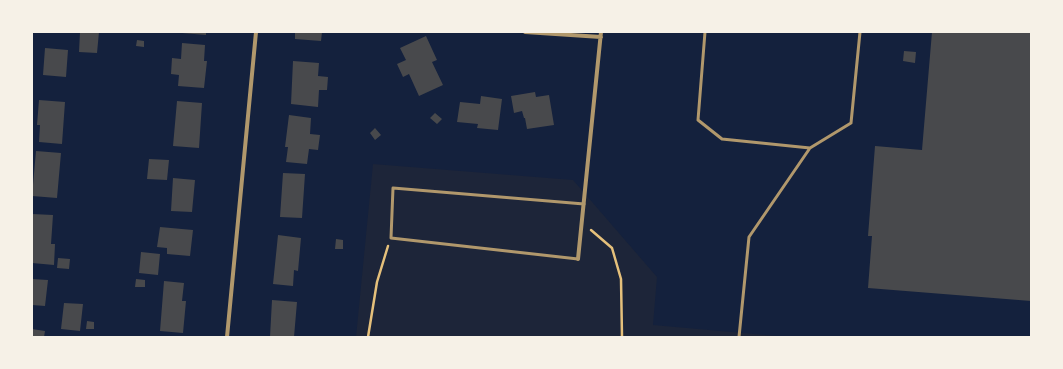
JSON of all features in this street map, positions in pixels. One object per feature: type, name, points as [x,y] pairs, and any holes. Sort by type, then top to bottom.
[{"type":"street","points":[[227,337],[256,32]]},
{"type":"street","points":[[525,32],[601,37]]},
{"type":"street","points":[[578,259],[601,32]]},
{"type":"lane","points":[[705,32],[698,120],[722,139],[810,148]]},
{"type":"lane","points":[[739,337],[749,237],[810,148],[851,123],[860,32]]},
{"type":"lane","points":[[578,259],[391,238],[393,188],[584,204]]},
{"type":"path","points":[[582,222],[612,248],[621,279],[622,337]]},
{"type":"path","points":[[368,337],[377,282],[391,238]]},
{"type":"shaded area","points":[[373,164],[573,180],[657,277],[653,325],[788,337],[356,337]]},
{"type":"building","points":[[80,32],[99,32],[97,53],[79,52]]},
{"type":"building","points":[[206,32],[206,35],[182,33]]},
{"type":"building","points":[[295,32],[322,32],[321,41],[295,39]]},
{"type":"building","points":[[932,32],[1031,32],[1031,301],[868,288],[872,236],[868,236],[875,146],[922,150]]},
{"type":"building","points":[[426,36],[437,60],[432,62],[443,85],[419,96],[409,74],[403,77],[397,64],[406,60],[400,48]]},
{"type":"building","points":[[137,40],[144,41],[144,47],[136,46]]},
{"type":"building","points":[[182,43],[205,45],[204,61],[207,61],[204,88],[178,86],[179,75],[171,74],[172,58],[181,59]]},
{"type":"building","points":[[45,48],[68,50],[66,77],[43,75]]},
{"type":"building","points":[[904,51],[916,52],[915,63],[903,61]]},
{"type":"building","points":[[293,61],[319,63],[318,76],[328,77],[327,90],[319,90],[318,107],[291,104]]},
{"type":"building","points":[[535,92],[536,97],[549,95],[554,125],[527,129],[522,111],[514,113],[511,96]]},
{"type":"building","points":[[481,96],[502,99],[498,130],[477,128],[478,124],[457,122],[460,102],[480,104]]},
{"type":"building","points":[[39,100],[65,102],[62,144],[39,142],[40,125],[37,125]]},
{"type":"building","points":[[177,101],[202,103],[199,148],[173,146]]},
{"type":"building","points":[[435,113],[442,119],[437,124],[430,118]]},
{"type":"building","points":[[289,115],[311,118],[310,134],[320,135],[318,150],[309,149],[307,164],[286,162],[288,147],[285,147]]},
{"type":"building","points":[[375,128],[381,135],[375,140],[370,133]]},
{"type":"building","points":[[36,151],[61,153],[57,198],[32,196]]},
{"type":"building","points":[[149,159],[169,160],[167,180],[147,179]]},
{"type":"building","points":[[283,173],[305,174],[302,218],[280,217]]},
{"type":"building","points":[[173,178],[195,180],[192,212],[171,211]]},
{"type":"building","points":[[32,214],[53,215],[51,244],[55,244],[54,265],[32,263]]},
{"type":"building","points":[[160,227],[193,230],[190,256],[167,254],[167,248],[157,247]]},
{"type":"building","points":[[278,235],[301,238],[298,271],[294,270],[293,286],[273,284]]},
{"type":"building","points":[[336,239],[343,240],[343,249],[335,249]]},
{"type":"building","points":[[141,252],[160,254],[158,275],[139,273]]},
{"type":"building","points":[[58,258],[70,259],[69,269],[57,268]]},
{"type":"building","points":[[32,279],[48,280],[45,306],[32,305]]},
{"type":"building","points":[[136,279],[145,280],[145,287],[135,287]]},
{"type":"building","points":[[164,281],[184,283],[182,301],[186,301],[183,333],[160,331]]},
{"type":"building","points":[[272,300],[297,302],[294,337],[270,337]]},
{"type":"building","points":[[64,303],[83,304],[80,331],[61,329]]},
{"type":"building","points":[[87,321],[94,322],[94,329],[86,329]]},
{"type":"building","points":[[32,329],[45,331],[44,337],[32,337]]}]
